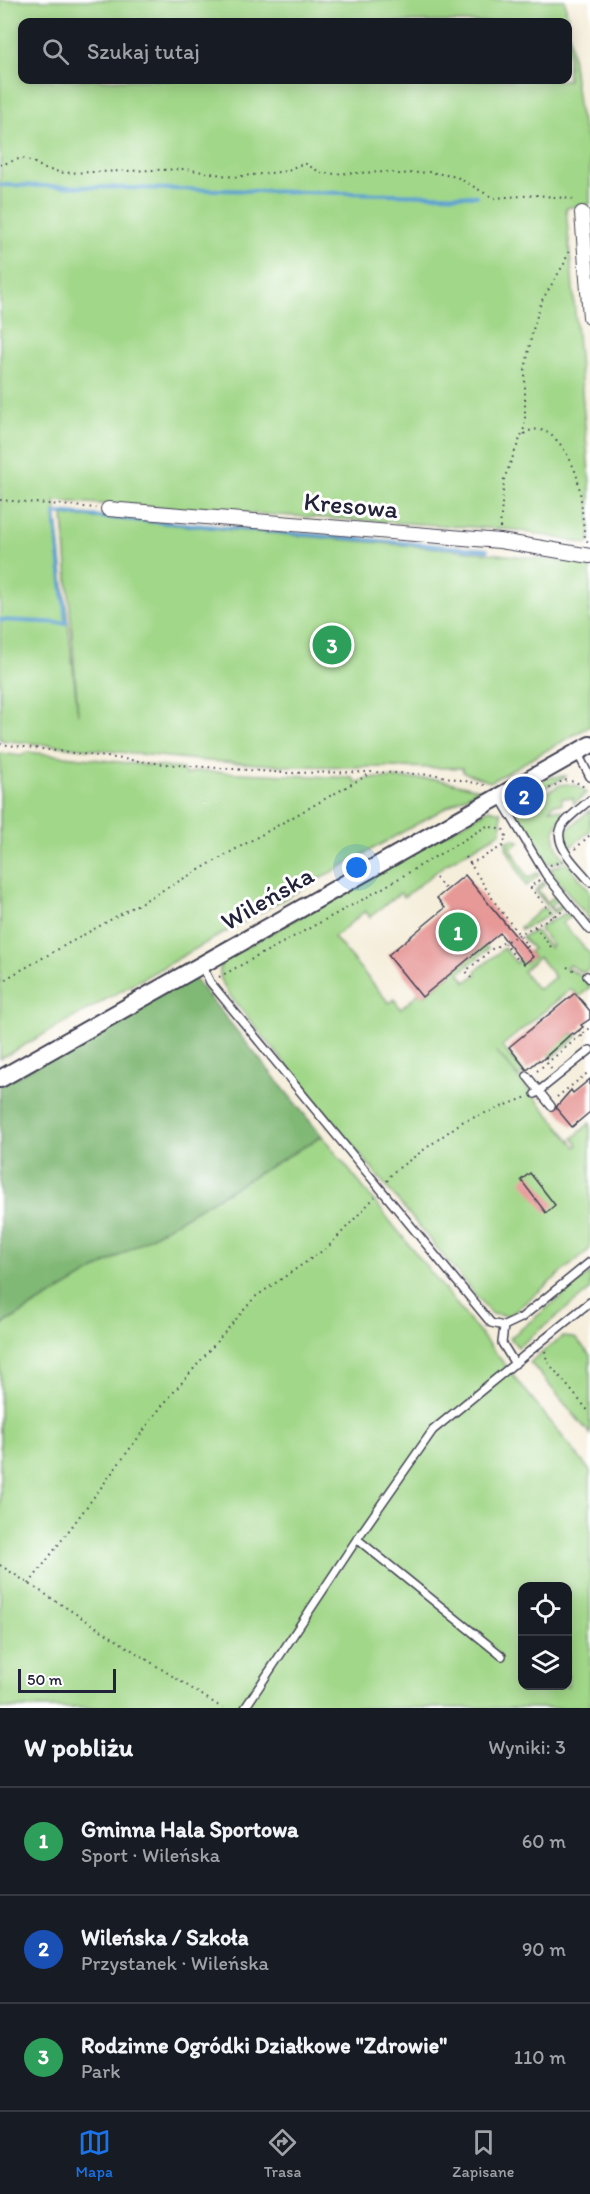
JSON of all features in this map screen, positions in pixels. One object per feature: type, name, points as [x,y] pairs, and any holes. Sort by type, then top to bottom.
[{"type":"street","points":[[582,213],[590,317]]},
{"type":"street","name":"Kresowa","points":[[108,509],[500,541],[590,556]]},
{"type":"street","name":"Wileńska","points":[[0,1078],[583,748]]},
{"type":"lane","points":[[583,748],[590,777]]},
{"type":"lane","points":[[499,796],[546,875],[590,930]]},
{"type":"lane","points":[[590,800],[563,823],[559,836],[563,848],[590,882]]},
{"type":"lane","points":[[201,964],[210,982],[491,1323],[504,1326],[521,1318],[590,1262]]},
{"type":"lane","points":[[537,1092],[590,1050]]},
{"type":"lane","points":[[527,1076],[537,1092],[551,1106]]},
{"type":"lane","points":[[244,1708],[433,1430],[589,1306]]},
{"type":"lane","points":[[504,1326],[502,1342],[515,1364]]},
{"type":"lane","points":[[357,1539],[502,1656]]},
{"type":"path","points":[[0,165],[22,158],[45,169],[64,173],[185,169],[234,177],[288,171],[298,165],[306,164],[323,174],[430,172],[457,177],[493,198],[537,195],[572,199],[582,213]]},
{"type":"path","points":[[500,541],[504,479],[525,426],[525,370],[532,333],[541,302],[564,264],[572,245]]},
{"type":"path","points":[[523,435],[538,428],[549,432],[569,459],[577,477],[585,538],[590,544]]},
{"type":"path","points":[[0,500],[108,509]]},
{"type":"path","points":[[0,744],[164,764],[276,772],[373,772],[457,777],[494,787],[499,796]]},
{"type":"path","points":[[0,982],[373,772]]},
{"type":"path","points":[[502,830],[505,826],[502,816],[564,780],[576,782],[584,787],[590,785]]},
{"type":"path","points":[[210,982],[369,896],[488,826],[502,830],[506,836],[503,846],[470,864]]},
{"type":"path","points":[[579,855],[574,848],[590,835]]},
{"type":"path","points":[[466,857],[529,948],[527,950]]},
{"type":"path","points":[[547,866],[550,872],[530,888],[554,916]]},
{"type":"path","points":[[436,878],[446,890]]},
{"type":"path","points":[[471,978],[466,972],[492,949],[571,907]]},
{"type":"path","points":[[535,927],[551,947]]},
{"type":"path","points":[[504,943],[516,958],[519,956]]},
{"type":"path","points":[[487,944],[492,949]]},
{"type":"path","points":[[476,963],[480,967]]},
{"type":"path","points":[[579,1030],[585,1042]]},
{"type":"path","points":[[29,1584],[161,1407],[255,1297],[328,1246],[381,1191],[392,1173],[462,1122],[537,1092]]},
{"type":"path","points":[[545,1339],[547,1361],[590,1413]]},
{"type":"path","points":[[0,1565],[222,1708]]},
{"type":"green space","points":[[0,0],[565,0],[567,18],[18,18],[18,84],[572,84],[572,56],[579,111],[590,152],[590,204],[566,208],[590,484],[590,543],[516,530],[55,501],[78,715],[63,515],[438,548],[590,564],[590,726],[490,782],[463,772],[462,768],[291,766],[208,761],[0,740]]},
{"type":"green space","points":[[27,752],[183,769],[186,775],[196,771],[353,778],[356,783],[368,778],[436,779],[479,789],[0,1059],[0,753],[21,756]]},
{"type":"green space","points":[[567,776],[533,794],[529,787],[550,777]]},
{"type":"green space","points":[[560,785],[577,786],[586,793],[574,804],[573,798],[562,798],[562,804],[553,804],[550,809],[562,810],[565,813],[557,824],[554,836],[557,848],[565,860],[547,864],[515,810]]},
{"type":"green space","points":[[489,809],[501,812],[501,832],[446,864],[404,897],[400,893],[370,917],[365,911],[334,937],[389,1003],[394,999],[401,1009],[419,993],[423,997],[485,945],[488,949],[459,973],[466,982],[504,948],[516,963],[521,959],[525,963],[533,957],[529,952],[533,949],[522,937],[535,931],[550,948],[552,946],[540,927],[564,914],[569,914],[571,917],[562,923],[590,954],[590,968],[584,973],[569,965],[566,968],[581,975],[590,987],[579,997],[571,989],[502,1046],[524,1073],[519,1077],[496,1051],[576,1147],[578,1145],[573,1138],[590,1123],[590,1249],[509,1316],[491,1314],[234,1001],[220,976],[223,960]],"holes":[[[539,957],[555,977],[538,990],[523,971]]]},
{"type":"green space","points":[[590,810],[590,831],[570,847],[566,839],[567,830]]},
{"type":"green space","points":[[513,839],[520,842],[511,848],[528,878],[537,873],[539,875],[526,886],[506,847],[508,846],[505,842]]},
{"type":"green space","points":[[567,863],[590,891],[590,920],[550,868]]},
{"type":"green space","points":[[543,882],[545,884],[538,890],[547,902],[555,896],[558,900],[550,906],[553,910],[562,904],[561,909],[554,913],[535,891]]},
{"type":"green space","points":[[544,907],[550,915],[521,930],[520,927]]},
{"type":"green space","points":[[193,977],[322,1136],[0,1326],[0,1086]]},
{"type":"green space","points":[[572,1033],[578,1036],[551,1058],[549,1052]]},
{"type":"green space","points":[[322,1136],[590,1471],[590,1708],[0,1708],[0,1326]]},
{"type":"green space","points":[[590,1273],[590,1290],[518,1347],[510,1338]]},
{"type":"green space","points":[[562,1337],[575,1338],[590,1355],[590,1434],[530,1362]]},
{"type":"building","points":[[465,875],[533,957],[524,964],[500,933],[422,997],[388,955],[445,908],[437,898]]},
{"type":"building","points":[[575,993],[590,1011],[590,1019],[541,1061],[539,1060],[527,1070],[509,1047]]},
{"type":"building","points":[[590,1079],[590,1112],[572,1127],[556,1108],[571,1090],[573,1093]]},
{"type":"building","points":[[530,1173],[555,1205],[546,1213],[521,1180]]},
{"type":"waterway","points":[[0,185],[477,196]]},
{"type":"waterway","points":[[0,620],[66,623],[55,513],[487,550]]},
{"type":"place","name":"Rodzinne Ogródki Działkowe \"Zdrowie\"","points":[[332,645]]},
{"type":"place","name":"Wileńska / Szkoła","points":[[524,796]]},
{"type":"place","name":"Gminna Hala Sportowa","points":[[458,932]]}]
